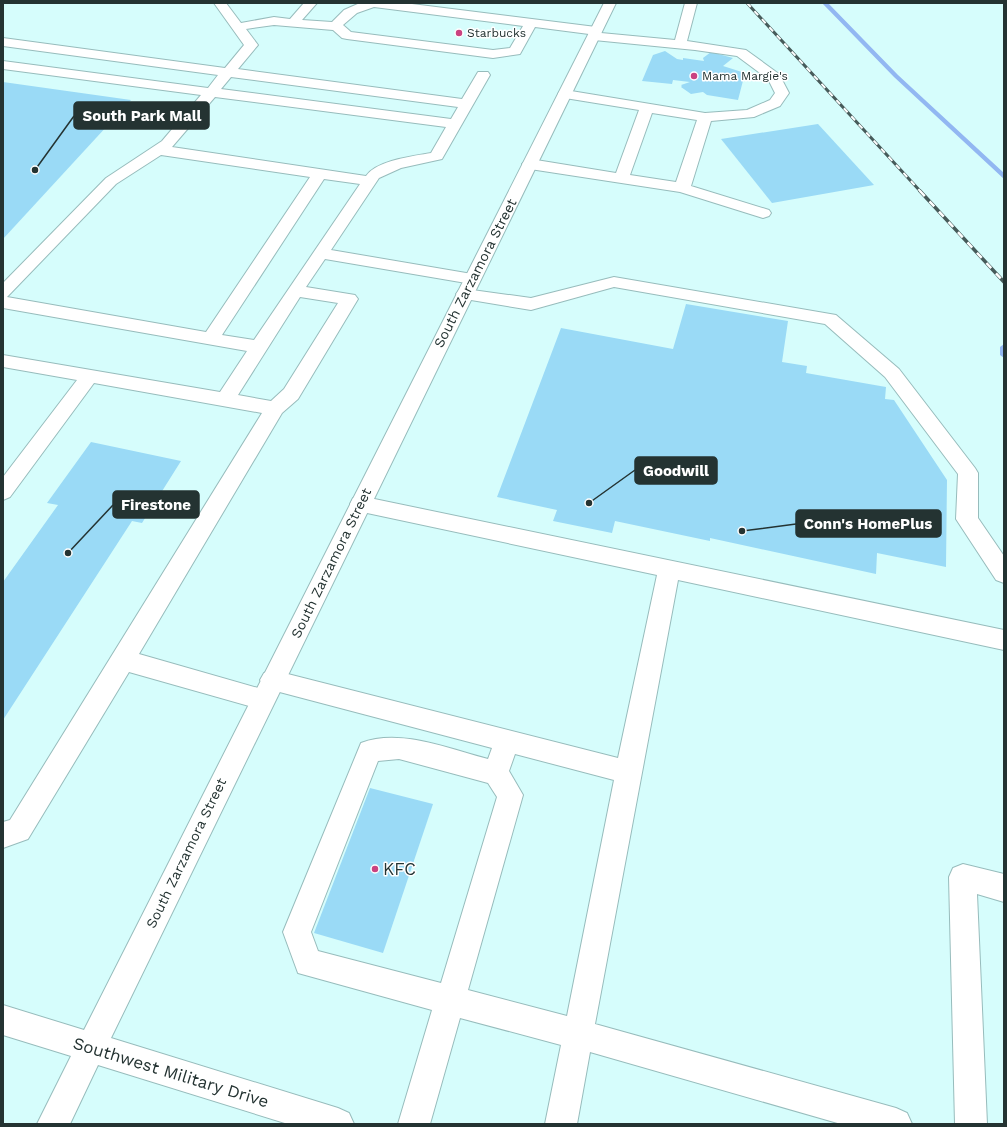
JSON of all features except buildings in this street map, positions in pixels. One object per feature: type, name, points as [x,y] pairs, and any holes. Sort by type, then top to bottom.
[{"type":"main road","points":[[3,293],[111,182],[167,144],[251,45],[220,3]]},
{"type":"main road","points":[[293,23],[310,3]]},
{"type":"main road","points":[[336,26],[345,14],[354,8],[374,3],[530,23],[741,53],[774,77],[782,93],[775,103],[749,114],[705,117],[565,94]]},
{"type":"main road","name":"South Zarzamora Street","points":[[53,1124],[610,3]]},
{"type":"main road","points":[[680,44],[691,3]]},
{"type":"main road","points":[[515,21],[522,9]]},
{"type":"main road","points":[[238,27],[274,21],[336,26],[347,35],[493,54],[515,51],[530,23]]},
{"type":"main road","points":[[3,43],[467,104]]},
{"type":"main road","points":[[3,65],[455,124]]},
{"type":"main road","points":[[225,400],[320,253],[374,175],[397,164],[437,156],[483,75]]},
{"type":"main road","points":[[621,179],[647,108]]},
{"type":"main road","points":[[682,188],[705,117]]},
{"type":"main road","points":[[159,150],[370,181]]},
{"type":"main road","points":[[530,164],[682,188],[763,213]]},
{"type":"main road","points":[[211,338],[320,174]]},
{"type":"main road","points":[[320,253],[469,287],[531,304],[614,282],[830,319],[892,373],[968,473],[967,519],[1004,574]]},
{"type":"main road","points":[[3,835],[19,830],[275,408],[292,394],[349,299],[295,291]]},
{"type":"main road","points":[[3,302],[260,347]]},
{"type":"main road","points":[[3,361],[275,408]]},
{"type":"main road","points":[[3,492],[89,376]]},
{"type":"main road","points":[[360,504],[1004,640]]},
{"type":"main road","points":[[561,1124],[628,772],[669,570]]},
{"type":"main road","points":[[123,660],[507,740],[628,772]]},
{"type":"main road","points":[[496,773],[507,740]]},
{"type":"main road","points":[[414,1124],[450,1000],[510,795],[496,773],[399,748],[370,751],[297,932],[308,963],[450,1000],[578,1034],[896,1124]]},
{"type":"main road","points":[[971,1124],[963,877],[1004,888]]},
{"type":"main road","name":"Southwest Military Drive","points":[[3,1020],[338,1124]]},
{"type":"waterway","points":[[825,3],[896,76],[1004,177]]},
{"type":"waterway","points":[[1004,347],[1004,355]]},
{"type":"railway","points":[[747,3],[921,192]]},
{"type":"railway","points":[[920,191],[1004,282]]},
{"type":"place","name":"Starbucks","points":[[459,33]]},
{"type":"place","name":"Mama Margie's","points":[[694,76]]},
{"type":"place","name":"South Park Mall","points":[[35,170]]},
{"type":"place","name":"Goodwill","points":[[589,503]]},
{"type":"place","name":"Conn's HomePlus","points":[[742,531]]},
{"type":"place","name":"Firestone","points":[[68,553]]},
{"type":"place","name":"KFC","points":[[375,869]]}]
